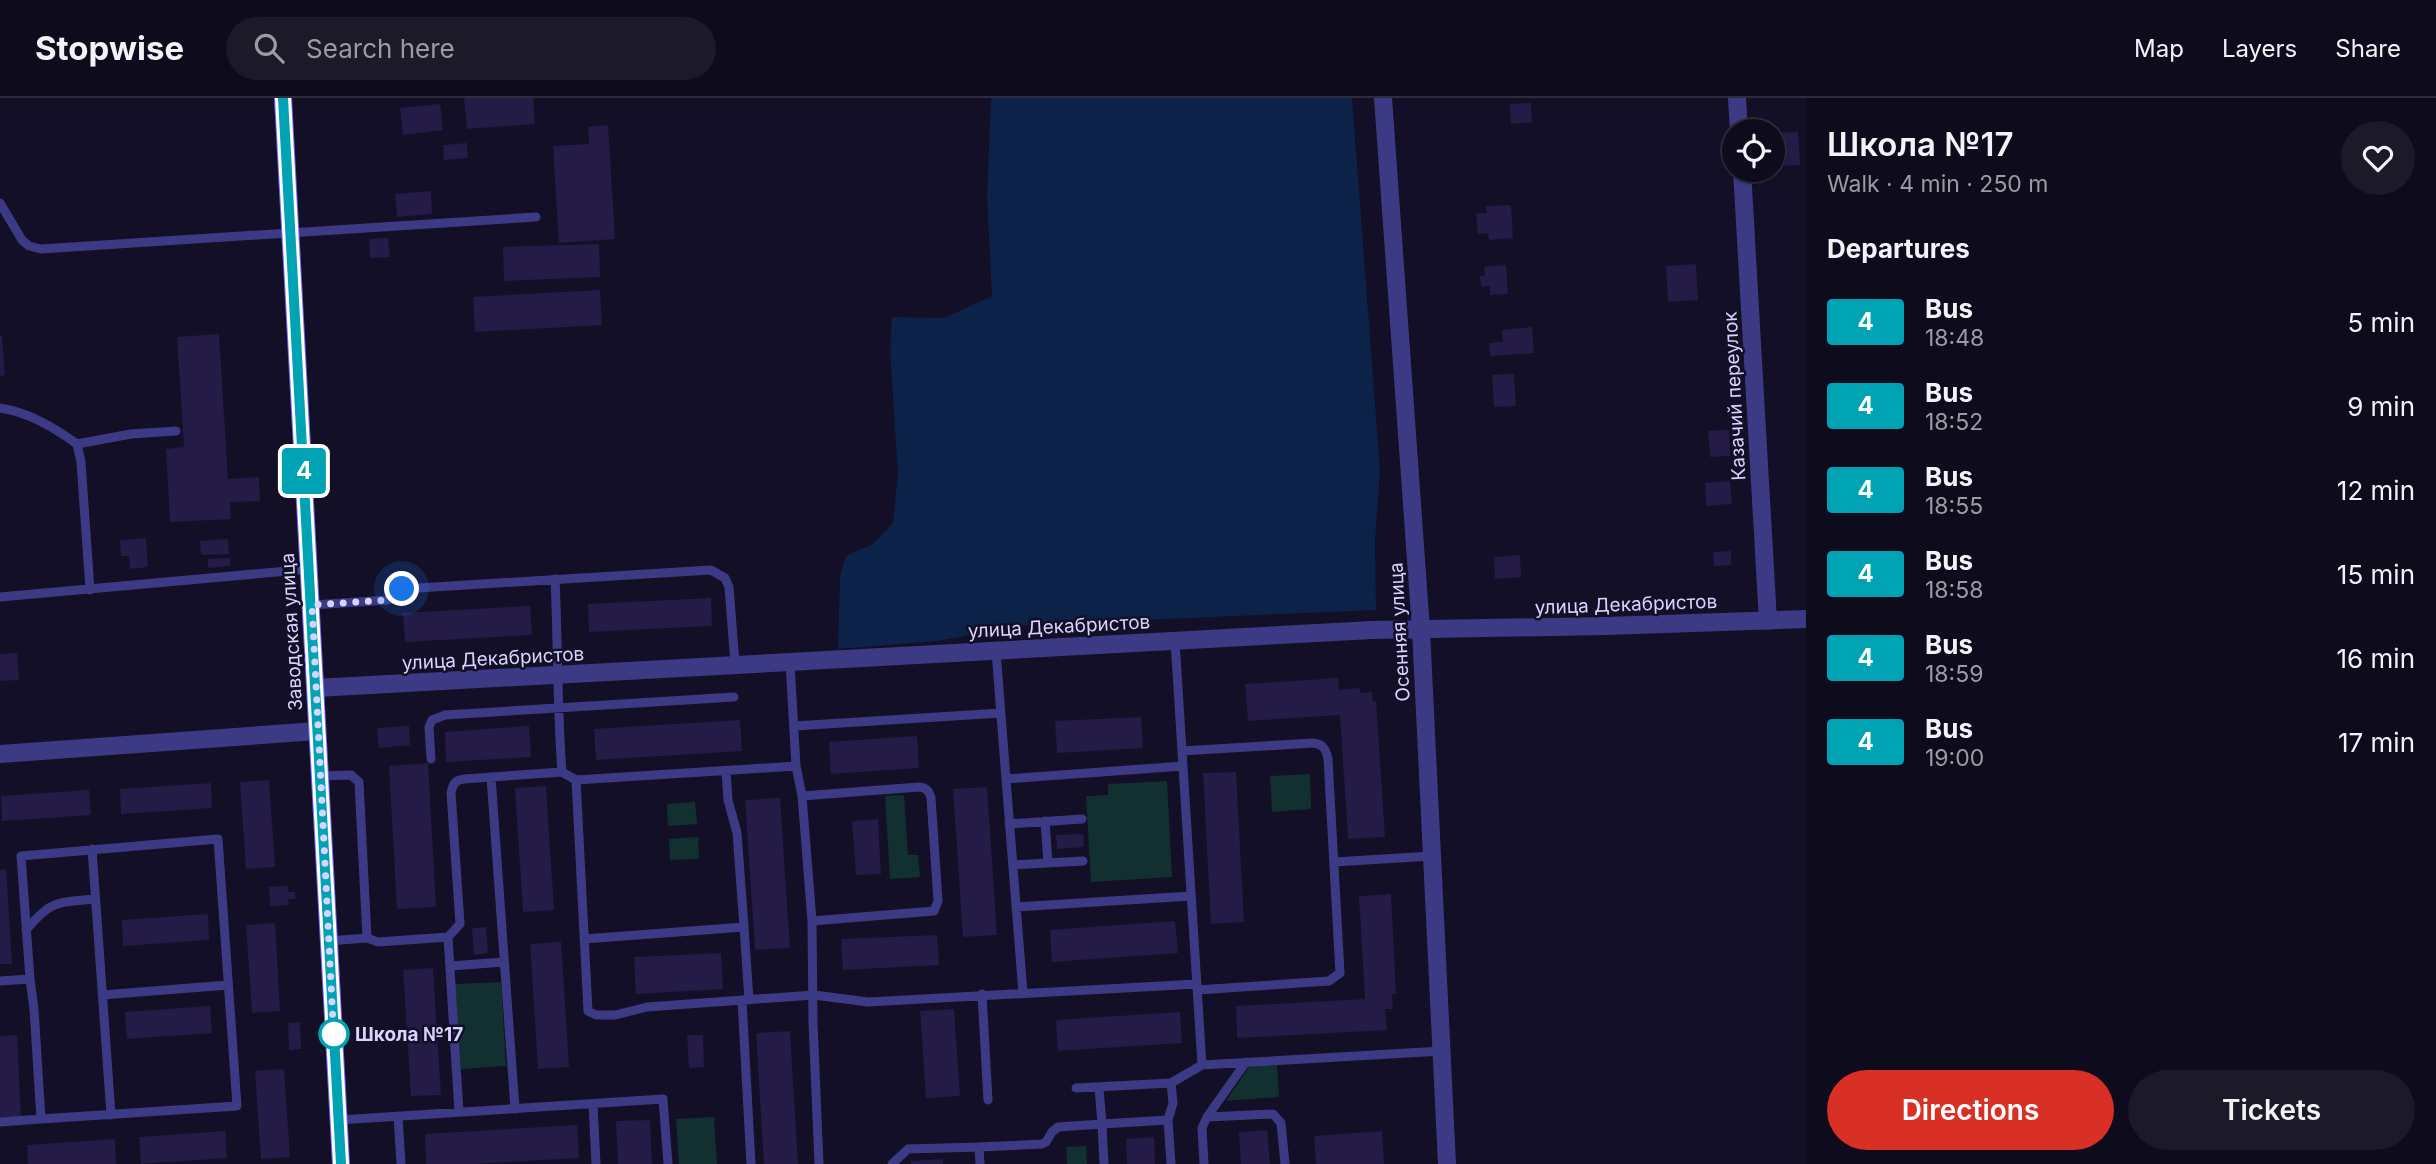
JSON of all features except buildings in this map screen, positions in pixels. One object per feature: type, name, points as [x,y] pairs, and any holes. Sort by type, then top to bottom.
[{"type":"street","name":"Заводская улица","points":[[283,98],[341,1164]]},
{"type":"street","name":"Осенняя улица","points":[[1382,98],[1420,630],[1447,1164]]},
{"type":"street","points":[[1737,98],[1738,119]]},
{"type":"street","name":"Казачий переулок","points":[[1742,182],[1768,621]]},
{"type":"street","name":"улица Декабристов","points":[[316,688],[1372,630],[1806,619]]},
{"type":"street","points":[[0,754],[317,731]]},
{"type":"lane","points":[[0,202],[22,240],[29,246],[41,249],[536,217]]},
{"type":"lane","points":[[0,408],[32,416],[77,444],[81,462],[90,590]]},
{"type":"lane","points":[[77,444],[131,434],[176,431]]},
{"type":"lane","points":[[0,597],[310,569]]},
{"type":"lane","points":[[312,605],[387,600],[402,589],[712,570],[725,578],[729,587],[735,664]]},
{"type":"lane","points":[[555,579],[557,708],[562,772]]},
{"type":"lane","points":[[1175,641],[1202,1065]]},
{"type":"lane","points":[[996,651],[1023,993]]},
{"type":"lane","points":[[790,662],[796,766],[802,796],[812,921],[819,1164]]},
{"type":"lane","points":[[431,759],[429,727],[437,717],[734,697]]},
{"type":"lane","points":[[794,726],[1001,713]]},
{"type":"lane","points":[[576,780],[589,1011],[596,1015],[615,1015],[647,1007],[814,996],[868,1002],[1329,981],[1336,978],[1341,966],[1326,750],[1321,744],[1182,751]]},
{"type":"lane","points":[[328,941],[367,938],[378,942],[448,937],[460,924],[451,793],[457,780],[562,772],[576,780],[796,766]]},
{"type":"lane","points":[[1006,779],[1183,766]]},
{"type":"lane","points":[[726,771],[728,800],[737,834],[744,927],[751,1164]]},
{"type":"lane","points":[[320,776],[351,775],[359,782],[367,938]]},
{"type":"lane","points":[[491,777],[515,1109]]},
{"type":"lane","points":[[802,796],[925,788],[931,798],[938,901],[934,911],[812,921]]},
{"type":"lane","points":[[1009,824],[1082,819]]},
{"type":"lane","points":[[1045,821],[1048,863]]},
{"type":"lane","points":[[0,1122],[237,1106],[218,839],[21,856],[41,1119]]},
{"type":"lane","points":[[92,849],[111,1115]]},
{"type":"lane","points":[[1334,862],[1432,856]]},
{"type":"lane","points":[[1013,865],[1083,861]]},
{"type":"lane","points":[[1016,907],[1191,896]]},
{"type":"lane","points":[[26,930],[42,911],[55,903],[96,899]]},
{"type":"lane","points":[[584,939],[744,927]]},
{"type":"lane","points":[[448,937],[459,1112]]},
{"type":"lane","points":[[450,966],[504,962]]},
{"type":"lane","points":[[0,981],[30,979]]},
{"type":"lane","points":[[102,995],[228,985]]},
{"type":"lane","points":[[982,995],[988,1100]]},
{"type":"lane","points":[[1076,1088],[1171,1083],[1202,1065],[1442,1051]]},
{"type":"lane","points":[[1204,1164],[1202,1128],[1246,1062]]},
{"type":"lane","points":[[1171,1083],[1173,1103],[1168,1120],[1171,1164]]},
{"type":"lane","points":[[1099,1088],[1104,1164]]},
{"type":"lane","points":[[339,1120],[663,1099],[668,1164]]},
{"type":"lane","points":[[593,1104],[596,1164]]},
{"type":"lane","points":[[1207,1117],[1273,1114],[1281,1123],[1285,1164]]},
{"type":"lane","points":[[398,1116],[401,1164]]},
{"type":"lane","points":[[892,1164],[908,1149],[1042,1144],[1058,1127],[1168,1120]]},
{"type":"lane","points":[[979,1147],[980,1164]]},
{"type":"green space","points":[[1310,774],[1311,809],[1272,812],[1270,776]]},
{"type":"green space","points":[[1167,781],[1172,877],[1091,882],[1086,796],[1108,795],[1108,784]]},
{"type":"green space","points":[[904,795],[908,855],[918,855],[920,877],[890,879],[885,796]]},
{"type":"green space","points":[[695,802],[697,824],[668,826],[667,804]]},
{"type":"green space","points":[[698,837],[699,859],[670,860],[669,839]]},
{"type":"green space","points":[[501,982],[506,1066],[461,1069],[455,984]]},
{"type":"green space","points":[[1277,1065],[1279,1097],[1226,1101],[1249,1067]]},
{"type":"green space","points":[[714,1117],[717,1164],[679,1164],[676,1119]]},
{"type":"green space","points":[[1086,1146],[1087,1164],[1067,1164],[1066,1147]]},
{"type":"water","points":[[991,98],[1352,98],[1380,470],[1375,541],[1376,610],[1025,625],[938,641],[838,649],[840,576],[846,556],[873,544],[893,523],[898,474],[890,350],[892,317],[944,318],[992,296],[987,197]]},
{"type":"bus line","name":"4","points":[[283,98],[341,1164]]},
{"type":"place","name":"Школа №17","points":[[334,1034]]},
{"type":"route","points":[[334,1034],[334,1043],[312,605],[387,600],[402,589]]}]
